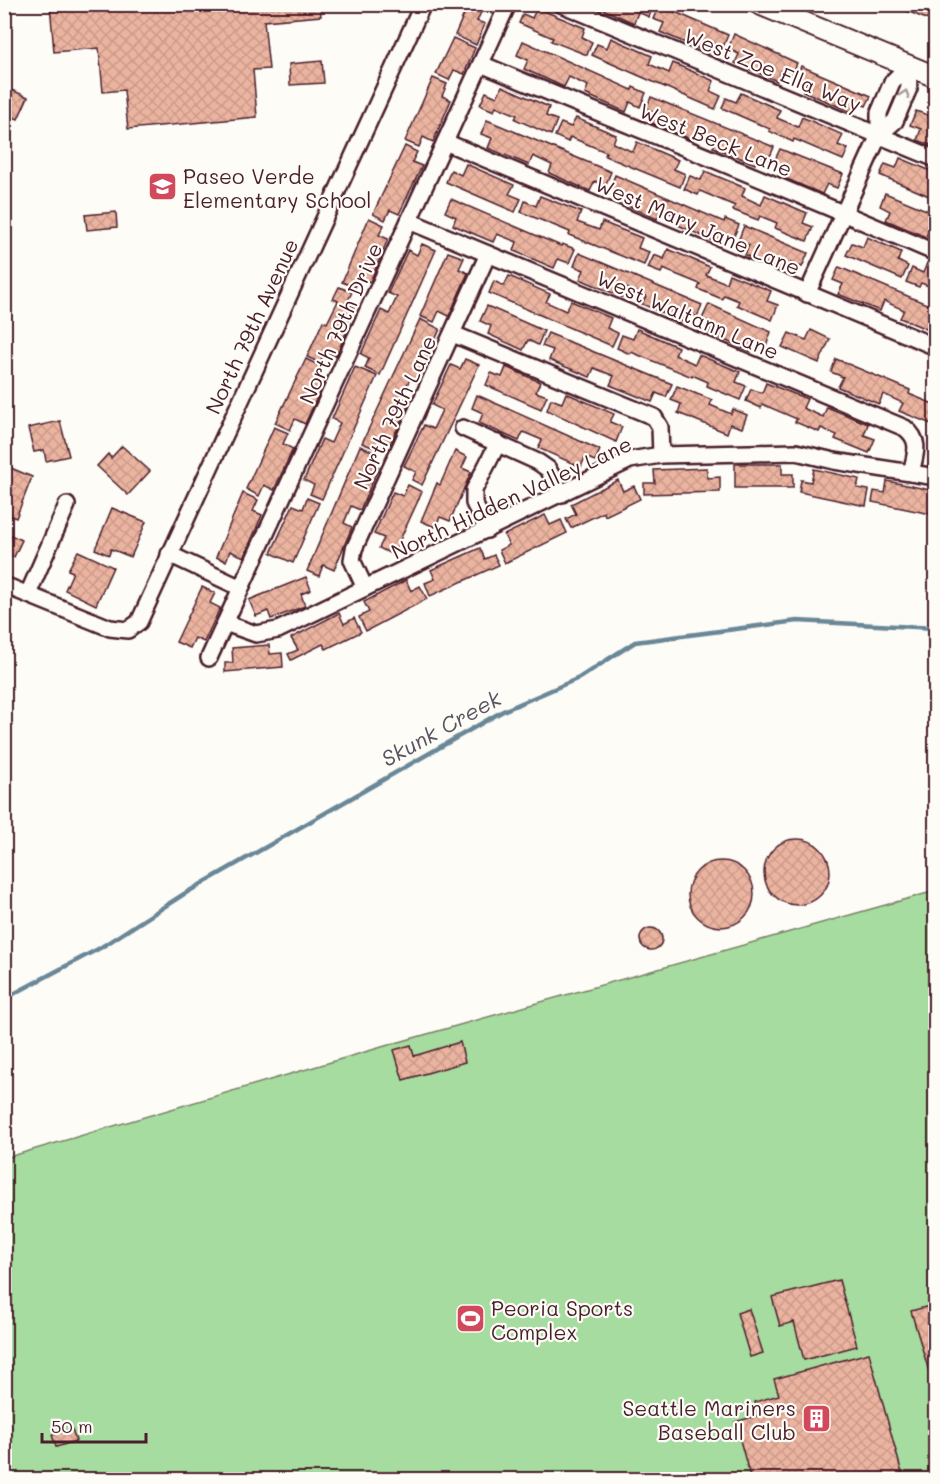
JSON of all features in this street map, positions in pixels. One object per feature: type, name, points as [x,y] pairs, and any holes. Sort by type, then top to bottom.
[{"type":"street","name":"North 79th Avenue","points":[[28,594],[110,628],[128,630],[138,622],[423,4]]},
{"type":"street","name":"North 79th Drive","points":[[209,658],[508,4]]},
{"type":"street","name":"West Zoe Ella Way","points":[[561,4],[936,159]]},
{"type":"street","points":[[759,4],[936,77]]},
{"type":"street","name":"West Beck Lane","points":[[481,64],[936,253]]},
{"type":"street","points":[[807,294],[879,135],[879,113],[892,82],[908,66]]},
{"type":"street","name":"West Mary Jane Lane","points":[[445,142],[936,347]]},
{"type":"street","name":"West Waltann Lane","points":[[409,221],[905,428],[913,434],[916,445],[911,473]]},
{"type":"street","name":"North 79th Lane","points":[[365,588],[352,560],[354,549],[488,254]]},
{"type":"street","points":[[453,334],[654,417],[660,427],[661,455]]},
{"type":"street","points":[[463,428],[538,462],[548,469],[562,495]]},
{"type":"street","points":[[487,530],[474,503],[474,490],[498,443]]},
{"type":"street","name":"North Hidden Valley Lane","points":[[225,623],[256,634],[278,630],[562,495],[630,460],[661,455],[795,452],[936,477]]},
{"type":"street","points":[[4,585],[28,594],[67,505]]},
{"type":"street","points":[[169,554],[242,588]]},
{"type":"green space","name":"Peoria Sports Complex","points":[[935,891],[935,1479],[5,1480],[5,1158],[392,1044]]},
{"type":"building","points":[[50,4],[320,4],[321,16],[264,21],[269,69],[253,70],[257,117],[128,129],[124,90],[103,92],[99,48],[54,52]]},
{"type":"building","points":[[592,4],[654,4],[649,17],[638,12],[634,23]]},
{"type":"building","points":[[902,4],[936,4],[936,23],[900,8]]},
{"type":"building","points":[[468,5],[482,10],[477,21],[485,24],[476,45],[455,35]]},
{"type":"building","points":[[659,5],[728,35],[723,47],[713,43],[709,53],[660,32],[664,23],[653,19]]},
{"type":"building","points":[[537,8],[585,28],[582,37],[592,42],[587,55],[551,41],[553,38],[519,23],[523,14],[532,18]]},
{"type":"building","points":[[734,34],[797,63],[792,76],[781,71],[777,81],[735,63],[739,54],[728,49]]},
{"type":"building","points":[[453,38],[475,48],[464,74],[454,70],[449,80],[436,74]]},
{"type":"building","points":[[611,38],[652,56],[649,64],[669,73],[673,63],[714,81],[710,91],[721,96],[715,109],[592,55],[597,44],[607,48]]},
{"type":"building","points":[[523,41],[632,90],[633,87],[646,93],[640,107],[630,102],[626,112],[585,94],[588,86],[569,77],[564,87],[524,69],[528,60],[517,55]]},
{"type":"building","points":[[322,61],[324,83],[290,85],[289,64]]},
{"type":"building","points":[[801,66],[871,96],[866,106],[856,102],[851,112],[803,91],[807,82],[796,78]]},
{"type":"building","points":[[433,78],[447,84],[442,96],[451,100],[433,142],[423,137],[419,147],[405,141]]},
{"type":"building","points":[[502,86],[549,107],[546,116],[557,120],[551,135],[515,119],[517,115],[496,106],[494,111],[480,105],[486,92],[497,97]]},
{"type":"building","points":[[4,87],[28,97],[18,119],[4,113]]},
{"type":"building","points":[[741,93],[780,110],[777,118],[798,127],[802,117],[843,135],[838,145],[848,149],[843,160],[794,139],[793,142],[722,108],[726,98],[736,102]]},
{"type":"building","points":[[651,97],[774,147],[769,159],[759,155],[755,164],[713,147],[717,139],[697,131],[693,140],[652,123],[656,113],[646,109]]},
{"type":"building","points":[[916,111],[936,118],[936,147],[917,140],[921,129],[910,125]]},
{"type":"building","points":[[576,118],[616,135],[613,143],[633,152],[637,142],[678,160],[674,169],[685,174],[680,187],[605,156],[606,152],[570,137],[568,142],[555,136],[561,123],[571,127]]},
{"type":"building","points":[[487,120],[611,172],[605,186],[595,181],[590,191],[549,173],[552,165],[533,156],[529,165],[488,148],[492,138],[481,134]]},
{"type":"building","points":[[405,146],[417,152],[412,162],[422,166],[399,214],[390,210],[385,220],[373,214]]},
{"type":"building","points":[[780,149],[843,174],[837,188],[827,184],[822,194],[780,176],[784,167],[774,162]]},
{"type":"building","points":[[900,158],[936,173],[936,199],[880,175],[885,164],[896,168]]},
{"type":"building","points":[[466,164],[514,185],[509,194],[521,199],[515,212],[446,182],[451,170],[461,175]]},
{"type":"building","points":[[705,171],[745,188],[742,196],[761,205],[765,195],[807,213],[803,223],[813,227],[807,241],[775,228],[777,223],[760,216],[758,220],[733,210],[735,206],[700,191],[698,195],[684,189],[690,176],[701,180]]},
{"type":"building","points":[[615,175],[724,222],[725,219],[739,225],[733,238],[723,234],[718,243],[678,225],[681,218],[661,209],[657,219],[617,201],[620,193],[610,188]]},
{"type":"building","points":[[885,193],[936,214],[936,230],[930,227],[926,237],[886,220],[890,211],[880,206]]},
{"type":"building","points":[[540,196],[581,212],[577,222],[599,230],[602,222],[642,238],[638,248],[649,252],[644,265],[569,235],[570,232],[521,212],[525,201],[536,206]]},
{"type":"building","points":[[451,199],[561,246],[562,244],[575,249],[569,263],[558,259],[554,268],[514,251],[517,242],[497,234],[493,242],[453,225],[456,217],[445,212]]},
{"type":"building","points":[[116,212],[117,227],[87,230],[85,215]]},
{"type":"building","points":[[369,218],[384,225],[379,235],[388,239],[370,282],[359,277],[355,287],[342,282]]},
{"type":"building","points":[[744,226],[808,253],[802,267],[791,263],[787,273],[745,255],[749,245],[738,241]]},
{"type":"building","points":[[867,237],[901,252],[898,261],[908,266],[902,279],[846,255],[852,243],[863,247]]},
{"type":"building","points":[[422,244],[436,250],[380,375],[365,368],[369,358],[361,354],[381,310],[389,314],[397,297],[388,293],[408,250],[417,255]]},
{"type":"building","points":[[668,249],[710,267],[706,275],[726,283],[729,274],[771,291],[767,301],[778,305],[772,320],[737,305],[739,301],[724,295],[722,299],[698,289],[700,284],[663,269],[661,273],[648,268],[654,255],[664,259]]},
{"type":"building","points":[[448,252],[464,258],[459,269],[468,273],[449,316],[439,311],[434,322],[420,316]]},
{"type":"building","points":[[579,253],[702,305],[697,317],[687,312],[683,322],[642,304],[646,296],[626,288],[622,297],[580,279],[584,270],[574,266]]},
{"type":"building","points":[[927,263],[936,267],[936,289],[921,283],[919,287],[906,282],[912,268],[923,273]]},
{"type":"building","points":[[839,267],[936,308],[936,333],[900,318],[904,310],[884,301],[880,311],[838,294],[843,284],[833,280]]},
{"type":"building","points":[[509,276],[550,294],[546,302],[566,311],[571,301],[611,318],[607,328],[618,333],[612,346],[489,293],[494,281],[504,286]]},
{"type":"building","points":[[339,287],[352,292],[347,303],[354,307],[336,356],[325,351],[320,363],[307,357],[323,321],[327,323],[338,301],[333,299]]},
{"type":"building","points":[[709,304],[771,332],[766,346],[756,341],[751,352],[709,333],[713,324],[702,319]]},
{"type":"building","points":[[487,306],[544,331],[538,345],[528,340],[523,350],[488,334],[491,326],[480,321]]},
{"type":"building","points":[[420,319],[440,329],[416,382],[410,379],[401,397],[410,402],[390,444],[381,440],[377,449],[362,443]]},
{"type":"building","points":[[637,329],[678,347],[675,355],[695,364],[699,355],[740,372],[736,382],[746,386],[740,400],[707,386],[708,382],[692,375],[692,377],[617,348],[622,335],[633,339]]},
{"type":"building","points":[[811,330],[830,339],[819,363],[782,347],[789,333],[806,340]]},
{"type":"building","points":[[548,333],[672,384],[666,397],[656,393],[652,402],[610,385],[614,376],[594,368],[590,377],[549,360],[553,350],[542,346]]},
{"type":"building","points":[[306,359],[320,366],[314,377],[324,382],[305,424],[295,419],[290,430],[275,423]]},
{"type":"building","points":[[465,359],[479,365],[422,485],[412,480],[416,472],[404,466],[424,425],[433,429],[442,410],[432,405],[451,365],[460,369]]},
{"type":"building","points":[[836,359],[910,390],[909,394],[936,405],[936,426],[899,411],[903,403],[883,394],[879,404],[838,387],[843,377],[831,372]]},
{"type":"building","points":[[355,367],[377,376],[322,499],[310,494],[314,485],[304,480],[322,439],[331,443],[340,423],[332,419]]},
{"type":"building","points":[[506,367],[540,382],[536,392],[547,396],[541,409],[486,385],[491,373],[502,377]]},
{"type":"building","points":[[766,383],[807,399],[803,408],[823,417],[827,407],[868,424],[864,435],[875,439],[869,453],[835,439],[837,435],[821,428],[819,432],[795,422],[797,419],[762,404],[761,408],[746,401],[751,389],[762,393]]},
{"type":"building","points":[[677,386],[712,400],[710,405],[731,414],[733,409],[747,415],[742,428],[730,424],[727,433],[678,413],[681,404],[671,400]]},
{"type":"building","points":[[566,393],[614,414],[610,422],[622,427],[616,442],[547,410],[551,399],[562,403]]},
{"type":"building","points":[[477,395],[600,450],[595,461],[585,457],[581,467],[538,448],[542,440],[523,432],[519,441],[479,423],[483,413],[472,408]]},
{"type":"building","points":[[60,421],[69,456],[46,461],[44,450],[34,452],[28,428]]},
{"type":"building","points":[[274,427],[288,433],[283,444],[293,449],[274,490],[264,485],[259,496],[246,489]]},
{"type":"building","points":[[122,446],[150,471],[128,495],[97,466],[108,454],[111,458]]},
{"type":"building","points":[[360,446],[374,452],[369,463],[379,467],[360,510],[351,506],[344,523],[352,527],[334,570],[323,565],[319,576],[307,571]]},
{"type":"building","points":[[455,451],[467,457],[462,468],[471,472],[450,521],[440,517],[435,527],[421,521],[437,483],[440,485]]},
{"type":"building","points":[[735,464],[782,464],[782,474],[793,474],[793,488],[735,488]]},
{"type":"building","points":[[4,465],[32,477],[16,518],[4,513]]},
{"type":"building","points":[[707,468],[707,478],[720,477],[720,492],[644,494],[644,483],[655,483],[654,470]]},
{"type":"building","points":[[814,469],[859,479],[857,488],[869,490],[866,506],[799,492],[801,480],[811,482]]},
{"type":"building","points":[[618,480],[623,491],[634,486],[640,499],[605,516],[604,512],[571,528],[566,519],[576,514],[571,504]]},
{"type":"building","points":[[887,481],[936,491],[936,515],[872,502],[874,491],[885,493]]},
{"type":"building","points":[[408,485],[422,492],[393,555],[379,548],[384,538],[374,534],[393,492],[403,496]]},
{"type":"building","points":[[243,493],[258,500],[253,511],[262,515],[244,557],[230,551],[226,561],[216,557]]},
{"type":"building","points":[[307,498],[319,503],[293,563],[271,553],[293,505],[303,509]]},
{"type":"building","points":[[112,508],[146,522],[131,557],[111,549],[109,555],[95,549]]},
{"type":"building","points":[[545,515],[550,525],[561,520],[567,533],[505,563],[499,550],[509,545],[504,535]]},
{"type":"building","points":[[4,532],[22,540],[14,557],[4,553]]},
{"type":"building","points":[[480,548],[485,559],[494,555],[499,565],[430,596],[425,583],[435,579],[431,570]]},
{"type":"building","points":[[78,551],[113,567],[96,605],[65,590],[73,572],[68,570]]},
{"type":"building","points":[[306,577],[311,590],[301,594],[305,606],[271,619],[268,611],[256,616],[249,600]]},
{"type":"building","points":[[406,580],[411,591],[420,586],[427,599],[366,631],[359,617],[369,612],[364,602]]},
{"type":"building","points":[[202,587],[215,593],[210,603],[220,608],[204,642],[195,638],[190,648],[176,642]]},
{"type":"building","points":[[339,613],[344,624],[354,618],[361,632],[326,649],[323,644],[291,660],[288,654],[298,650],[291,638]]},
{"type":"building","points":[[269,645],[270,654],[282,653],[283,667],[225,672],[225,663],[233,663],[232,648]]},
{"type":"building","points":[[797,839],[809,842],[820,849],[827,860],[830,872],[827,884],[820,895],[809,902],[797,905],[785,902],[774,895],[767,884],[764,872],[767,860],[774,849],[785,842]]},
{"type":"building","points":[[721,861],[733,864],[744,871],[751,882],[754,894],[751,906],[744,917],[733,924],[721,927],[709,924],[698,917],[691,906],[688,894],[691,882],[698,871],[709,864]]},
{"type":"building","points":[[651,928],[659,931],[662,939],[659,947],[651,950],[643,947],[640,939],[643,931]]},
{"type":"building","points":[[460,1042],[465,1062],[403,1080],[394,1050],[411,1045],[414,1056]]},
{"type":"building","points":[[839,1280],[857,1346],[804,1360],[794,1322],[780,1326],[772,1297]]},
{"type":"building","points":[[933,1305],[936,1314],[936,1395],[911,1311]]},
{"type":"building","points":[[749,1309],[763,1353],[750,1357],[737,1313]]},
{"type":"building","name":"Seattle Mariners Baseball Club","points":[[869,1353],[903,1477],[894,1480],[751,1480],[735,1422],[759,1415],[755,1402],[779,1395],[774,1379]]},
{"type":"building","points":[[72,1429],[76,1441],[56,1447],[52,1435]]},
{"type":"waterway","name":"Skunk Creek","points":[[4,999],[100,948],[184,894],[503,711],[579,678],[635,642],[797,621],[936,628]]},
{"type":"place","name":"Paseo Verde Elementary School","points":[[162,187]]},
{"type":"place","name":"Peoria Sports Complex","points":[[470,1319]]},
{"type":"place","name":"Seattle Mariners Baseball Club","points":[[817,1419]]}]
